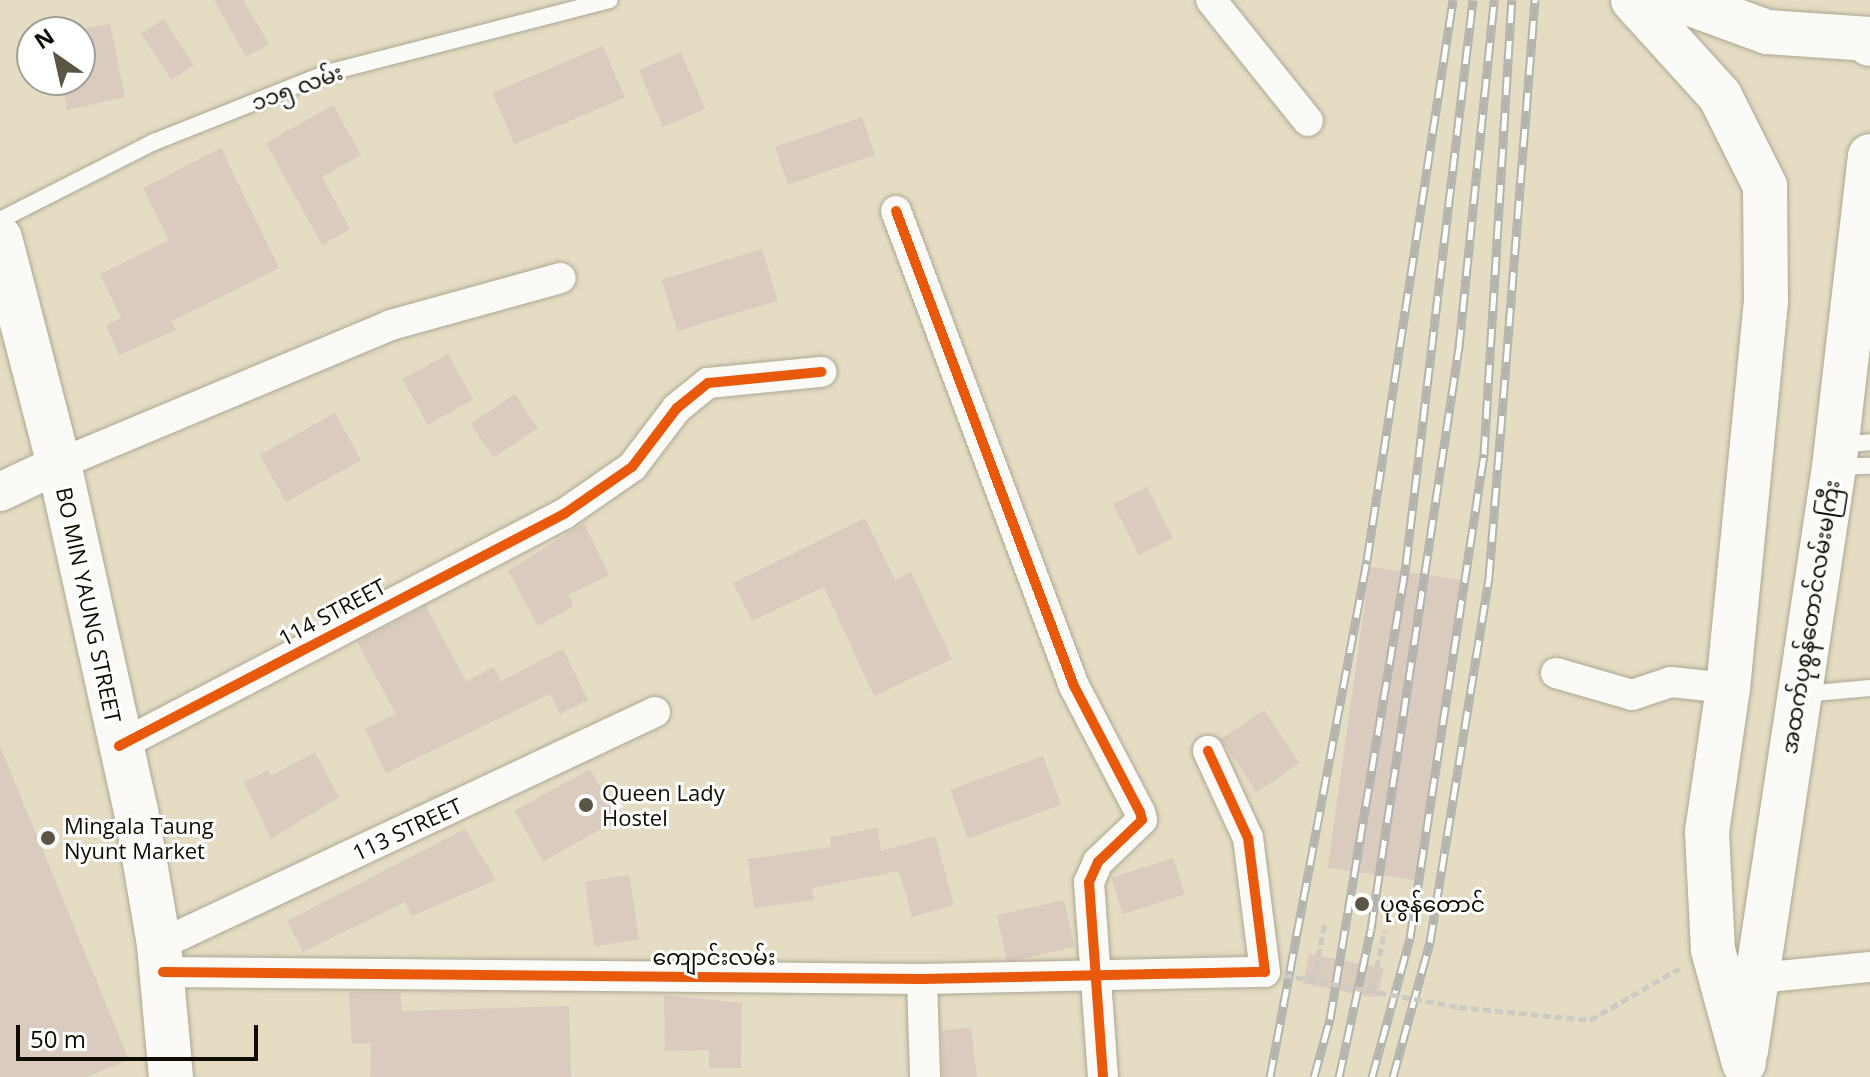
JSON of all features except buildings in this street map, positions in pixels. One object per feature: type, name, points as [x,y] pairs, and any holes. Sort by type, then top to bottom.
[{"type":"main road","points":[[1633,0],[1720,96],[1765,186],[1766,301],[1728,688],[1707,832],[1713,950],[1745,1070]]},
{"type":"main road","points":[[1680,0],[1767,32],[1868,41]]},
{"type":"main road","name":"အထက်ပုစွန်တောင်လမ်းမကြီး","points":[[1745,1070],[1795,695],[1852,455],[1870,156]]},
{"type":"main road","name":"BO MIN YAUNG STREET","points":[[0,238],[59,464],[119,746],[161,959],[171,1077]]},
{"type":"street","points":[[1211,0],[1308,121]]},
{"type":"street","points":[[896,211],[1074,686],[1142,820],[1091,871],[1103,1077]]},
{"type":"street","points":[[0,492],[59,464],[391,325],[561,278]]},
{"type":"street","name":"114 STREET","points":[[119,746],[564,514],[632,467],[677,408],[708,383],[821,372]]},
{"type":"street","points":[[1556,673],[1632,695],[1671,682],[1728,688]]},
{"type":"street","name":"113 STREET","points":[[161,959],[655,712]]},
{"type":"street","points":[[1208,751],[1248,838],[1274,974]]},
{"type":"street","name":"ကျောင်းလမ်း","points":[[161,959],[922,979],[1274,974]]},
{"type":"street","points":[[1759,978],[1870,967]]},
{"type":"street","points":[[922,979],[925,1077]]},
{"type":"lane","name":"၁၁၅ လမ်း","points":[[0,220],[154,142],[327,73],[610,0]]},
{"type":"lane","points":[[1795,695],[1870,688]]},
{"type":"path","points":[[1314,980],[1325,921]]},
{"type":"path","points":[[1372,991],[1385,930]]},
{"type":"path","points":[[1274,974],[1459,1007],[1590,1020],[1713,950]]},
{"type":"railway","points":[[1270,1077],[1367,560],[1453,0]]},
{"type":"railway","points":[[1314,1077],[1330,1019],[1406,564],[1473,0]]},
{"type":"railway","points":[[1339,1077],[1371,929],[1459,347],[1494,0]]},
{"type":"railway","points":[[1372,1077],[1410,938],[1484,454],[1512,0]]},
{"type":"railway","points":[[1393,1077],[1430,942],[1489,577],[1535,0]]},
{"type":"cycle path","points":[[896,211],[1074,686],[1142,820],[1098,862],[1089,882],[1103,1077]]},
{"type":"cycle path","points":[[119,746],[564,514],[632,467],[677,408],[708,383],[821,372]]},
{"type":"cycle path","points":[[163,972],[922,979],[1265,972],[1248,838],[1208,751]]},
{"type":"place","name":"Queen Lady Hostel","points":[[586,805]]},
{"type":"place","name":"Mingala Taung Nyunt Market","points":[[48,838]]},
{"type":"place","name":"ပုဇွန်တောင်","points":[[1362,904]]}]
